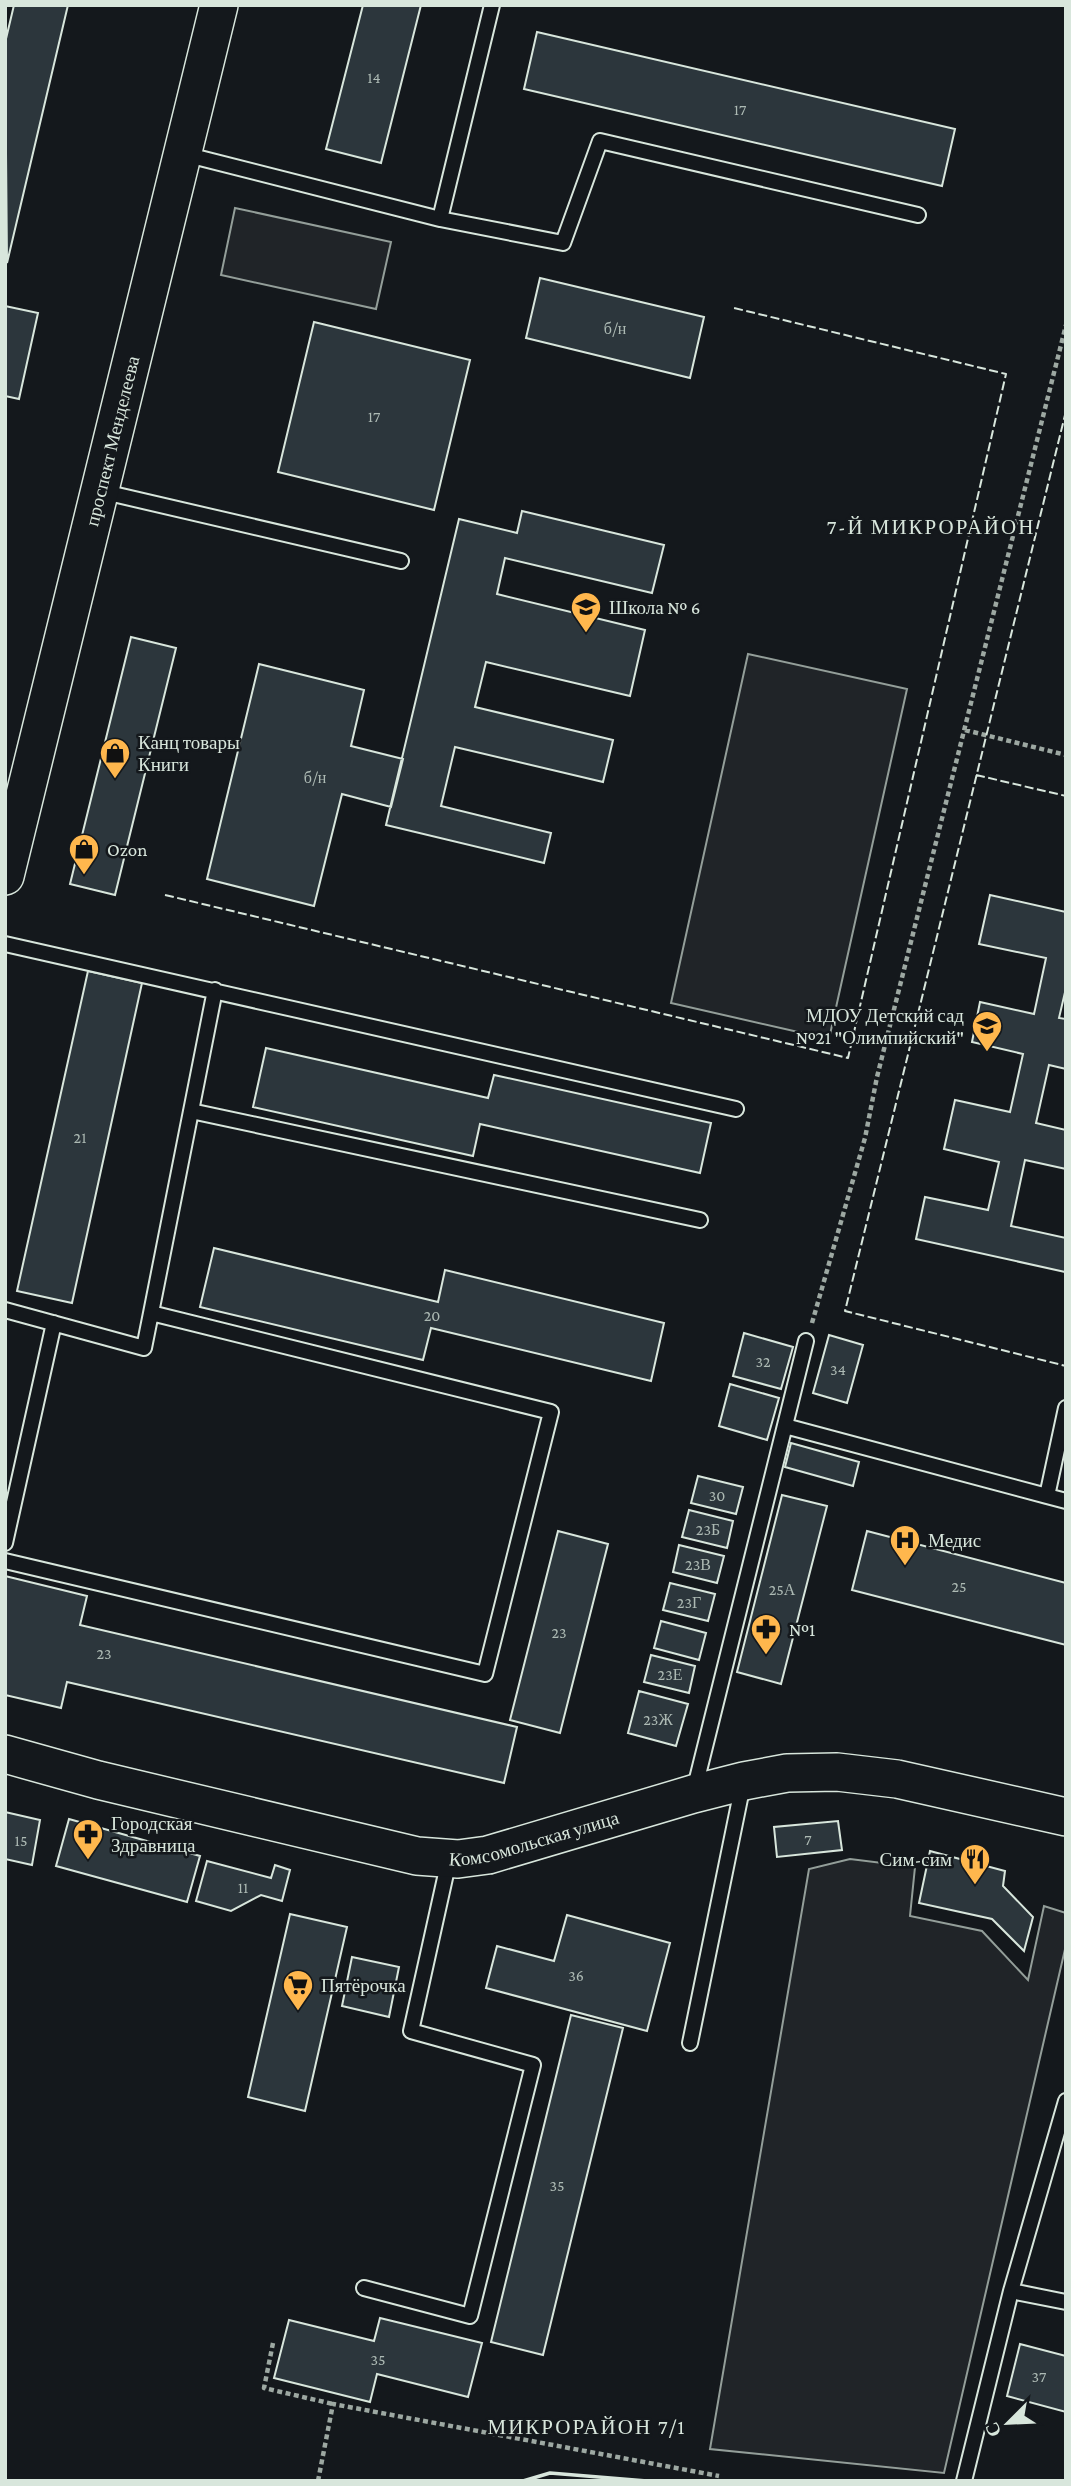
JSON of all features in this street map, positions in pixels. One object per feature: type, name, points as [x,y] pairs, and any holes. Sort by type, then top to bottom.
[{"type":"street","name":"проспект Менделеева","points":[[5,876],[219,5]]},
{"type":"street","name":"Комсомольская улица","points":[[5,1754],[98,1780],[416,1856],[450,1858],[488,1855],[694,1794],[787,1773],[837,1772],[897,1779],[1066,1816]]},
{"type":"lane","points":[[440,219],[492,5]]},
{"type":"lane","points":[[183,153],[440,219],[563,243],[600,141],[918,215]]},
{"type":"lane","points":[[100,491],[401,561]]},
{"type":"lane","points":[[5,944],[736,1109]]},
{"type":"lane","points":[[5,1310],[144,1348],[215,990]]},
{"type":"lane","points":[[191,1111],[700,1220]]},
{"type":"lane","points":[[5,1561],[485,1674],[551,1412],[151,1313]]},
{"type":"lane","points":[[5,1543],[54,1323]]},
{"type":"lane","points":[[694,1794],[806,1341]]},
{"type":"lane","points":[[1047,1496],[1066,1408]]},
{"type":"lane","points":[[785,1426],[1066,1501]]},
{"type":"lane","points":[[690,2043],[744,1781]]},
{"type":"lane","points":[[364,2288],[470,2316],[533,2065],[411,2031],[450,1858]]},
{"type":"lane","points":[[964,2481],[1011,2291],[1066,2101]]},
{"type":"lane","points":[[1011,2291],[1066,2302]]},
{"type":"path","points":[[806,1341],[865,1138],[877,1077],[1066,325]]},
{"type":"path","points":[[965,730],[1066,755]]},
{"type":"path","points":[[273,2343],[264,2388],[333,2404],[719,2476]]},
{"type":"path","points":[[318,2481],[333,2404]]},
{"type":"shaded area","points":[[235,208],[391,242],[376,309],[221,275]]},
{"type":"shaded area","points":[[748,654],[907,689],[829,1039],[671,1003]]},
{"type":"shaded area","points":[[850,1859],[915,1867],[910,1916],[982,1931],[1028,1980],[1044,1906],[1066,1913],[1066,1945],[944,2473],[710,2449],[809,1869]]},
{"type":"building","points":[[14,5],[68,5],[7,263],[5,43]]},
{"type":"building","points":[[363,5],[421,5],[381,163],[326,149]]},
{"type":"building","points":[[537,32],[955,129],[942,186],[524,89]]},
{"type":"building","points":[[540,278],[704,317],[690,378],[526,338]]},
{"type":"building","points":[[5,306],[38,313],[19,399],[5,396]]},
{"type":"building","points":[[314,322],[470,360],[434,510],[278,472]]},
{"type":"building","points":[[522,511],[664,545],[652,593],[505,558],[497,594],[645,630],[630,696],[486,662],[475,707],[613,740],[603,782],[455,747],[441,806],[551,833],[544,863],[386,825],[459,519],[517,533]]},
{"type":"building","points":[[131,637],[176,648],[115,895],[70,884]]},
{"type":"building","points":[[259,664],[364,690],[351,746],[403,759],[391,807],[342,794],[314,906],[207,879]]},
{"type":"building","points":[[990,895],[1066,912],[1066,988],[1059,1018],[1066,1019],[1066,1069],[1049,1065],[1036,1123],[1066,1130],[1066,1169],[1025,1160],[1011,1226],[1066,1238],[1065,1272],[916,1239],[925,1197],[988,1210],[999,1162],[944,1149],[955,1100],[1010,1112],[1023,1054],[972,1042],[980,1002],[1034,1014],[1046,958],[979,944]]},
{"type":"building","points":[[88,971],[142,983],[72,1303],[17,1291]]},
{"type":"building","points":[[266,1048],[488,1098],[494,1075],[711,1123],[700,1173],[480,1124],[473,1156],[253,1107]]},
{"type":"building","points":[[214,1248],[438,1302],[445,1270],[664,1323],[651,1381],[431,1328],[423,1360],[200,1307]]},
{"type":"building","points":[[744,1333],[793,1347],[781,1389],[733,1376]]},
{"type":"building","points":[[829,1335],[863,1345],[847,1403],[813,1393]]},
{"type":"building","points":[[730,1384],[779,1398],[767,1440],[719,1426]]},
{"type":"building","points":[[791,1443],[859,1462],[853,1486],[785,1467]]},
{"type":"building","points":[[698,1476],[743,1487],[736,1514],[691,1503]]},
{"type":"building","points":[[782,1495],[827,1506],[781,1684],[737,1672]]},
{"type":"building","points":[[689,1510],[733,1521],[727,1548],[682,1537]]},
{"type":"building","points":[[558,1531],[608,1544],[560,1733],[510,1720]]},
{"type":"building","points":[[867,1531],[1066,1583],[1066,1645],[852,1590]]},
{"type":"building","points":[[679,1545],[724,1556],[717,1583],[673,1572]]},
{"type":"building","points":[[5,1576],[87,1596],[80,1625],[517,1727],[504,1783],[67,1682],[61,1708],[5,1695]]},
{"type":"building","points":[[670,1583],[715,1594],[708,1621],[663,1610]]},
{"type":"building","points":[[661,1621],[706,1633],[699,1660],[654,1648]]},
{"type":"building","points":[[651,1655],[695,1666],[689,1693],[644,1682]]},
{"type":"building","points":[[639,1691],[688,1704],[676,1746],[628,1733]]},
{"type":"building","points":[[5,1812],[40,1820],[32,1865],[5,1859]]},
{"type":"building","points":[[69,1819],[200,1856],[187,1902],[56,1866]]},
{"type":"building","points":[[838,1821],[842,1850],[777,1857],[774,1827]]},
{"type":"building","points":[[930,1851],[1005,1871],[1003,1886],[1033,1917],[1024,1951],[992,1919],[919,1903]]},
{"type":"building","points":[[207,1861],[271,1878],[275,1865],[290,1870],[282,1901],[261,1895],[231,1911],[196,1901]]},
{"type":"building","name":"Пятёрочка","points":[[290,1914],[347,1927],[305,2111],[248,2097]]},
{"type":"building","points":[[567,1915],[670,1943],[647,2031],[486,1988],[497,1946],[554,1961]]},
{"type":"building","points":[[352,1957],[399,1967],[389,2017],[342,2006]]},
{"type":"building","points":[[571,2015],[623,2028],[543,2355],[491,2342]]},
{"type":"building","points":[[380,2318],[482,2343],[468,2397],[377,2374],[370,2402],[274,2378],[289,2320],[374,2341]]},
{"type":"building","points":[[1020,2344],[1066,2356],[1066,2412],[1007,2396]]},
{"type":"fence","points":[[165,895],[848,1058],[1006,374],[734,308]]},
{"type":"fence","points":[[1066,411],[845,1311],[1066,1366]]},
{"type":"fence","points":[[976,775],[1066,796]]},
{"type":"wall","points":[[523,2481],[550,2473],[647,2481]]},
{"type":"place","name":"Школа № 6","points":[[586,634]]},
{"type":"place","name":"Канц товары Книги","points":[[115,780]]},
{"type":"place","name":"Ozon","points":[[84,876]]},
{"type":"place","name":"МДОУ Детский сад №21 \"Олимпийский\"","points":[[987,1053]]},
{"type":"place","name":"Медис","points":[[905,1567]]},
{"type":"place","name":"№1","points":[[766,1656]]},
{"type":"place","name":"Городская Здравница","points":[[88,1861]]},
{"type":"place","name":"Сим-сим","points":[[975,1886]]},
{"type":"place","name":"Пятёрочка","points":[[298,2012]]},
{"type":"district","name":"7-Й МИКРОРАЙОН","points":[[931,527]]},
{"type":"district","name":"МИКРОРАЙОН 7/1","points":[[587,2427]]}]
